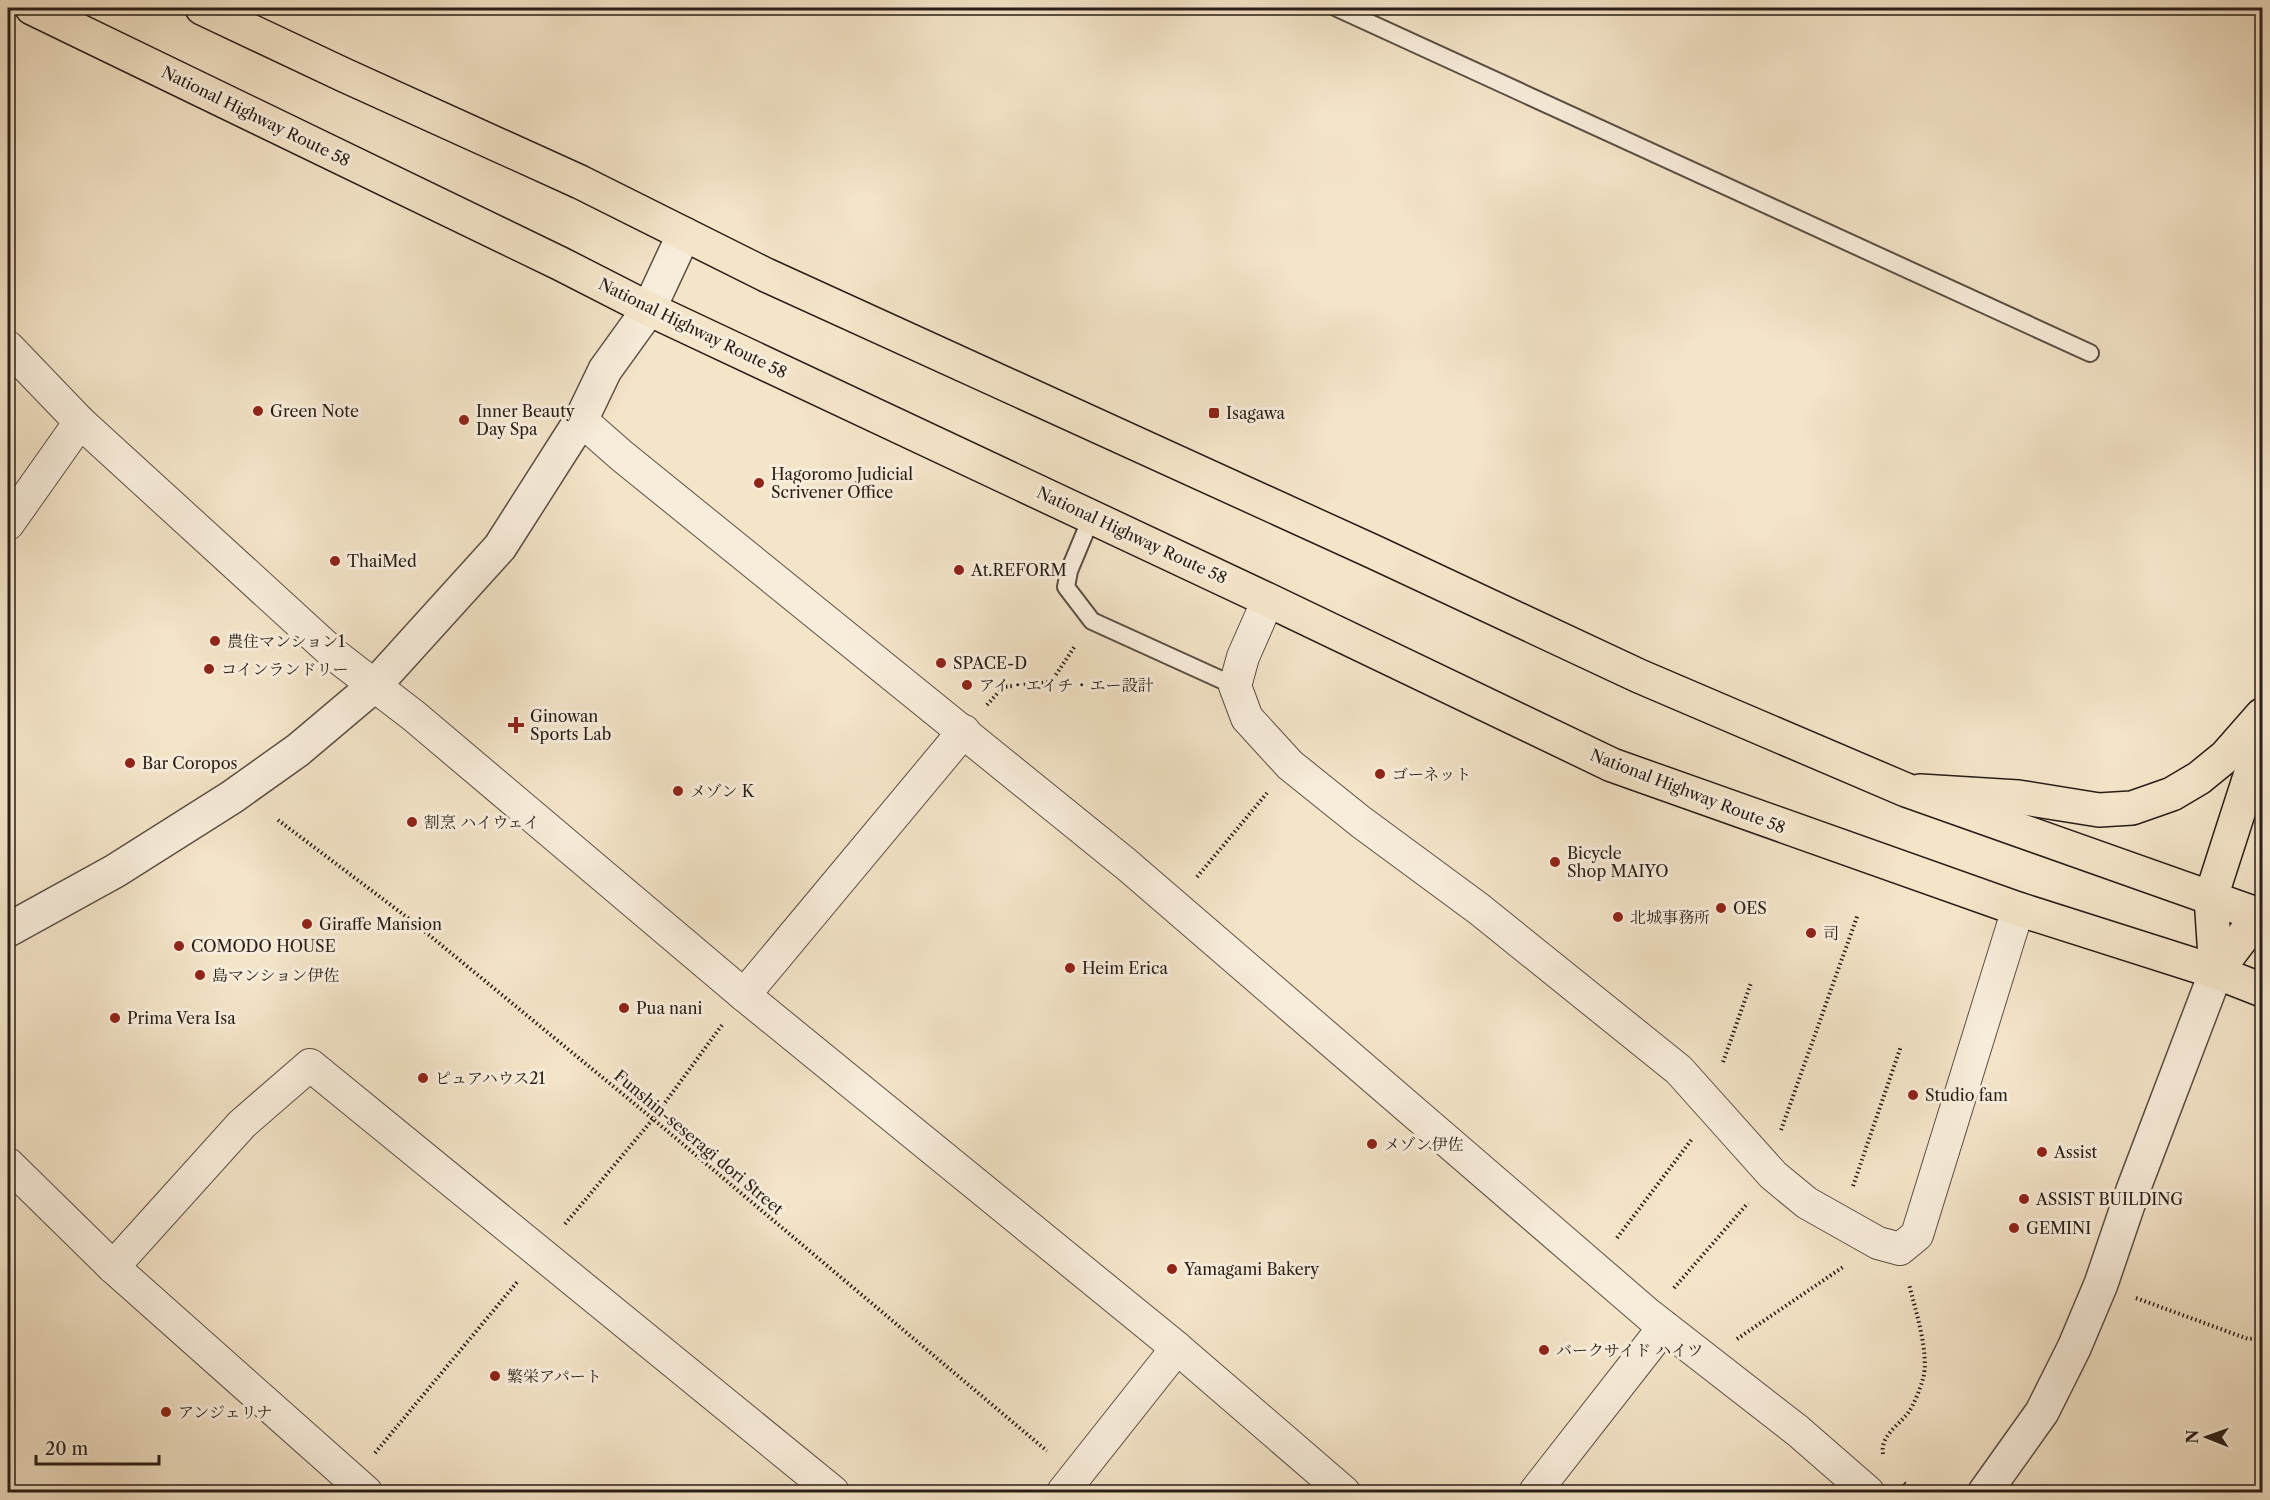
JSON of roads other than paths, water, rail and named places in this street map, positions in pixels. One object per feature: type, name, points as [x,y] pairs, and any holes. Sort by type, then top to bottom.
[{"type":"main road","name":"National Highway Route 58","points":[[32,8],[650,309],[1092,516],[1612,765],[2018,909],[2216,972],[2262,990]]},
{"type":"main road","points":[[202,8],[580,182],[766,275],[1374,552],[1639,676],[1906,790],[2262,914],[2216,972]]},
{"type":"main road","points":[[1906,790],[2018,797],[2099,810],[2132,808],[2172,794],[2199,778],[2226,756],[2262,715]]},
{"type":"main road","points":[[2216,972],[2211,897],[2262,740]]},
{"type":"street","points":[[8,930],[115,871],[232,797],[298,750],[375,685],[500,548],[581,420],[605,370],[650,309],[684,234]]},
{"type":"street","points":[[8,347],[80,422],[336,656],[375,685],[744,995],[1177,1348],[1344,1492]]},
{"type":"street","points":[[581,420],[622,456],[964,731],[1173,905],[1657,1321],[1798,1431],[1868,1492]]},
{"type":"street","points":[[8,524],[80,422]]},
{"type":"street","points":[[1268,600],[1244,657],[1235,686],[1246,718],[1290,765],[1361,822],[1479,909],[1670,1062],[1773,1175],[1807,1203],[1889,1246],[1917,1235],[2018,909]]},
{"type":"street","points":[[744,995],[964,731]]},
{"type":"street","points":[[1985,1492],[2042,1412],[2074,1348],[2101,1284],[2133,1190],[2216,972]]},
{"type":"street","points":[[113,1267],[242,1124],[310,1065],[833,1492]]},
{"type":"street","points":[[8,1164],[113,1267],[366,1492]]},
{"type":"street","points":[[1535,1492],[1657,1321]]},
{"type":"street","points":[[1069,1484],[1177,1348]]},
{"type":"lane","points":[[1337,8],[2090,353]]},
{"type":"lane","points":[[1092,516],[1069,571],[1066,587],[1092,621],[1235,686]]},
{"type":"place","name":"Green Note","points":[[258,411]]},
{"type":"place","name":"Isagawa","points":[[1214,413]]},
{"type":"place","name":"Inner Beauty Day Spa","points":[[464,420]]},
{"type":"place","name":"Hagoromo Judicial Scrivener Office","points":[[759,483]]},
{"type":"place","name":"ThaiMed","points":[[335,561]]},
{"type":"place","name":"At.REFORM","points":[[959,570]]},
{"type":"place","name":"農住マンション1","points":[[215,641]]},
{"type":"place","name":"SPACE-D","points":[[941,663]]},
{"type":"place","name":"コインランドリー","points":[[209,669]]},
{"type":"place","name":"アイ・エイチ・エー設計","points":[[967,685]]},
{"type":"place","name":"Ginowan Sports Lab","points":[[516,725]]},
{"type":"place","name":"Bar Coropos","points":[[130,763]]},
{"type":"place","name":"ゴーネット","points":[[1380,774]]},
{"type":"place","name":"メゾン K","points":[[678,791]]},
{"type":"place","name":"割烹 ハイウェイ","points":[[412,822]]},
{"type":"place","name":"Bicycle Shop MAIYO","points":[[1555,862]]},
{"type":"place","name":"OES","points":[[1721,908]]},
{"type":"place","name":"北城事務所","points":[[1618,917]]},
{"type":"place","name":"Giraffe Mansion","points":[[307,924]]},
{"type":"place","name":"司","points":[[1811,933]]},
{"type":"place","name":"COMODO HOUSE","points":[[179,946]]},
{"type":"place","name":"Heim Erica","points":[[1070,968]]},
{"type":"place","name":"島マンション伊佐","points":[[200,975]]},
{"type":"place","name":"Pua nani","points":[[624,1008]]},
{"type":"place","name":"Prima Vera Isa","points":[[115,1018]]},
{"type":"place","name":"ピュアハウス21","points":[[423,1078]]},
{"type":"place","name":"Studio fam","points":[[1913,1095]]},
{"type":"place","name":"メゾン伊佐","points":[[1372,1144]]},
{"type":"place","name":"Assist","points":[[2042,1152]]},
{"type":"place","name":"ASSIST BUILDING","points":[[2024,1199]]},
{"type":"place","name":"GEMINI","points":[[2014,1228]]},
{"type":"place","name":"Yamagami Bakery","points":[[1172,1269]]},
{"type":"place","name":"バークサイド ハイツ","points":[[1544,1350]]},
{"type":"place","name":"繁栄アパート","points":[[495,1376]]},
{"type":"place","name":"アンジェリナ","points":[[166,1412]]}]
